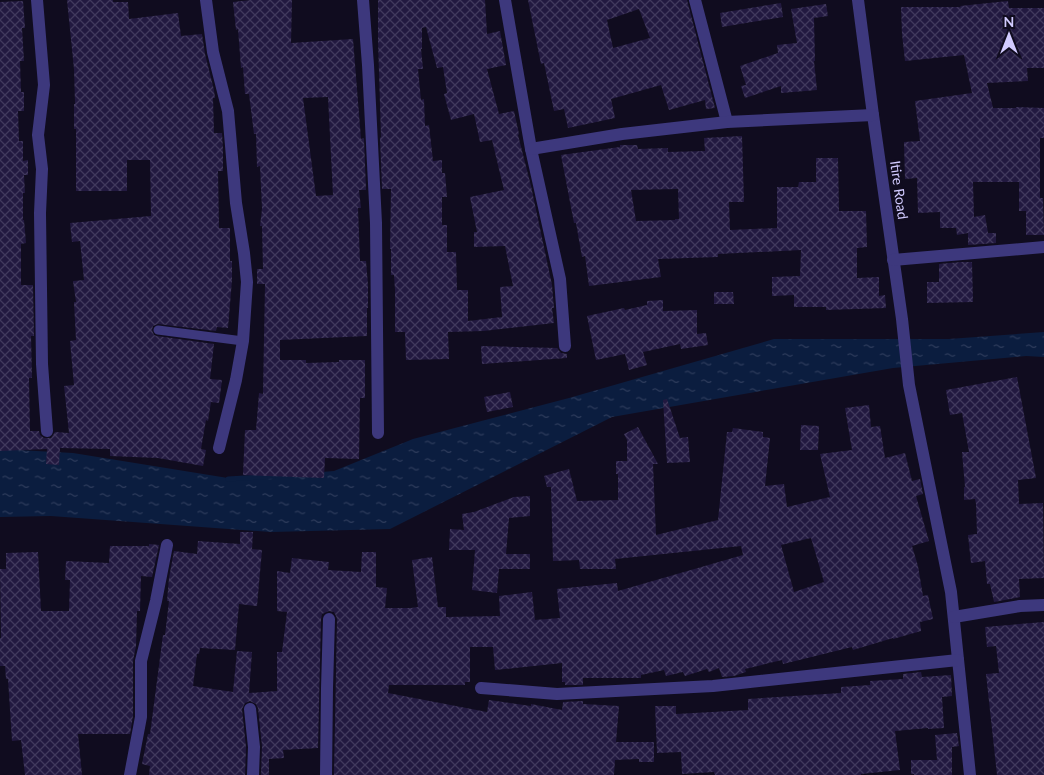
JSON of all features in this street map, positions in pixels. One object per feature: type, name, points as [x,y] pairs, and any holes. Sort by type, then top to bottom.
[{"type":"street","points":[[37,0],[44,85],[38,135],[42,169],[40,213],[42,364],[47,431]]},
{"type":"street","points":[[206,0],[213,52],[228,111],[236,203],[247,282],[243,341],[220,448]]},
{"type":"street","points":[[363,0],[376,223],[378,433]]},
{"type":"street","points":[[505,0],[531,149],[560,279],[565,346]]},
{"type":"street","points":[[695,0],[727,122]]},
{"type":"street","name":"Itire Road","points":[[858,0],[902,319],[909,385],[951,592],[970,775]]},
{"type":"street","points":[[531,149],[622,134],[727,122],[873,115]]},
{"type":"street","points":[[894,260],[1044,247]]},
{"type":"street","points":[[130,775],[141,717],[141,661],[156,601],[167,545]]},
{"type":"street","points":[[954,617],[1020,606],[1044,605]]},
{"type":"street","points":[[326,775],[326,688],[329,619]]},
{"type":"street","points":[[481,688],[557,694],[713,686],[958,660]]},
{"type":"street","points":[[250,710],[254,747],[253,775]]},
{"type":"lane","points":[[158,330],[243,341]]},
{"type":"water","points":[[1044,332],[1044,357],[1026,356],[893,368],[612,417],[390,529],[271,532],[51,516],[0,517],[0,449],[73,453],[234,479],[334,471],[413,439],[569,398],[774,339],[949,339]]},
{"type":"building","points":[[67,0],[113,0],[113,2],[128,2],[129,19],[178,13],[181,36],[202,34],[215,98],[213,98],[214,133],[222,133],[223,171],[218,171],[219,228],[230,228],[230,261],[232,261],[228,328],[217,327],[216,331],[158,324],[153,326],[152,330],[154,335],[157,336],[214,344],[210,379],[222,380],[219,403],[211,402],[208,421],[206,420],[201,449],[206,450],[203,466],[158,458],[110,456],[110,449],[60,448],[59,465],[46,464],[47,449],[0,451],[0,2],[23,1],[25,28],[22,28],[24,61],[20,61],[21,92],[24,92],[24,111],[18,111],[19,141],[23,141],[23,161],[28,160],[28,175],[24,175],[23,220],[26,243],[21,244],[21,285],[33,285],[34,336],[31,336],[32,378],[29,378],[30,431],[39,431],[40,435],[44,438],[51,438],[55,432],[69,433],[64,386],[74,385],[70,341],[76,340],[74,302],[76,302],[73,281],[84,280],[80,241],[72,242],[70,223],[151,216],[150,160],[127,160],[127,191],[76,191],[74,69]]},
{"type":"building","points":[[292,0],[291,43],[353,39],[361,139],[364,138],[366,190],[359,190],[361,208],[358,208],[360,261],[366,261],[368,285],[367,336],[280,340],[280,360],[306,360],[306,363],[365,360],[365,398],[360,398],[359,459],[325,458],[324,478],[243,475],[245,430],[256,430],[259,393],[263,394],[265,284],[257,284],[257,269],[263,269],[262,226],[260,226],[262,209],[260,166],[257,167],[256,134],[254,134],[249,94],[245,94],[243,67],[241,68],[238,29],[236,30],[233,2]],"holes":[[[328,97],[333,195],[316,196],[303,98]]]},
{"type":"building","points":[[378,0],[485,0],[487,34],[500,31],[506,65],[487,69],[499,114],[514,111],[552,285],[554,323],[483,331],[448,332],[449,359],[406,360],[405,332],[395,332],[395,290],[394,275],[391,275],[390,249],[391,189],[382,189]],"holes":[[[426,27],[437,68],[443,67],[447,93],[444,94],[451,120],[474,114],[480,142],[492,140],[504,190],[470,197],[477,232],[474,232],[474,247],[505,246],[513,286],[500,287],[502,317],[468,321],[468,290],[457,290],[456,252],[447,252],[447,225],[442,225],[442,197],[447,197],[445,173],[442,173],[442,160],[433,161],[429,125],[425,126],[424,99],[421,100],[418,69],[423,69],[421,49],[422,28]]]},
{"type":"building","points":[[528,0],[687,0],[715,108],[706,109],[705,100],[669,110],[661,85],[611,99],[615,118],[568,128],[564,109],[554,111],[544,63],[541,64]],"holes":[[[639,9],[650,38],[613,48],[607,20]]]},
{"type":"building","points":[[1008,1],[1009,8],[1044,8],[1044,68],[1027,68],[1028,81],[987,83],[993,108],[1044,108],[1044,138],[1040,138],[1040,198],[1043,198],[1044,235],[1026,235],[1026,211],[1019,211],[1019,182],[973,182],[974,217],[985,215],[988,233],[996,233],[996,243],[968,245],[968,233],[957,235],[956,228],[940,228],[940,212],[918,213],[917,178],[905,179],[904,142],[920,141],[915,101],[972,93],[964,55],[905,61],[901,7],[961,7]]},
{"type":"building","points":[[781,3],[783,17],[722,27],[720,13]]},
{"type":"building","points":[[826,4],[828,16],[814,18],[814,61],[817,90],[781,93],[781,86],[745,98],[741,86],[746,85],[740,66],[778,53],[777,45],[797,43],[791,9]]},
{"type":"building","points":[[742,136],[744,202],[729,202],[730,230],[777,228],[777,187],[798,187],[799,182],[816,182],[816,158],[838,158],[839,211],[866,211],[867,247],[857,248],[857,278],[879,277],[879,296],[885,295],[886,308],[826,310],[826,307],[794,307],[794,295],[772,296],[772,277],[800,276],[801,250],[718,254],[718,257],[658,259],[661,277],[589,286],[585,256],[582,257],[561,155],[620,147],[620,145],[637,145],[638,149],[668,148],[668,152],[705,151],[704,138]],"holes":[[[678,189],[679,219],[636,221],[631,190]]]},
{"type":"building","points":[[972,262],[973,302],[927,303],[927,282],[939,282],[939,264]]},
{"type":"building","points":[[714,292],[733,292],[734,304],[714,304]]},
{"type":"building","points":[[663,300],[663,311],[697,310],[697,334],[706,333],[708,345],[681,349],[680,344],[643,352],[647,365],[629,370],[625,354],[596,360],[587,316],[647,305],[647,301]]},
{"type":"building","points":[[481,346],[557,348],[561,353],[567,354],[567,358],[482,364]]},
{"type":"building","points":[[1017,377],[1036,478],[1018,480],[1019,504],[1043,503],[1044,578],[1019,579],[1020,597],[994,602],[990,584],[987,584],[985,561],[971,563],[968,535],[977,534],[976,504],[975,499],[964,500],[965,487],[962,452],[969,452],[962,413],[950,415],[946,390]]},
{"type":"building","points":[[510,392],[513,407],[487,412],[484,397]]},
{"type":"building","points":[[667,399],[680,438],[688,437],[690,462],[667,463],[663,400]]},
{"type":"building","points":[[869,405],[871,427],[880,426],[885,458],[905,453],[912,481],[920,479],[923,494],[916,496],[929,541],[912,546],[918,566],[923,596],[928,595],[933,619],[920,622],[921,631],[853,650],[852,647],[783,664],[782,660],[745,669],[746,672],[734,676],[722,677],[719,668],[709,672],[707,669],[685,676],[683,672],[666,676],[664,670],[641,675],[641,678],[583,678],[583,685],[565,685],[565,682],[562,682],[562,663],[495,670],[493,647],[470,647],[470,682],[465,682],[465,685],[389,685],[388,693],[487,712],[489,700],[531,706],[531,704],[562,710],[563,702],[583,701],[583,704],[619,706],[616,742],[654,742],[654,762],[639,762],[639,759],[615,760],[614,775],[334,775],[337,619],[334,612],[329,611],[322,614],[321,619],[318,748],[283,750],[284,758],[269,759],[269,775],[261,775],[262,746],[258,708],[256,704],[250,701],[245,703],[242,709],[246,747],[245,775],[149,775],[150,766],[142,764],[148,734],[150,734],[163,635],[165,635],[169,601],[167,601],[169,578],[174,551],[197,554],[198,541],[240,544],[240,532],[253,532],[252,549],[262,550],[257,606],[239,604],[235,650],[200,648],[199,654],[197,654],[193,686],[233,692],[237,651],[252,652],[249,693],[277,691],[277,652],[282,652],[287,612],[277,611],[277,571],[290,573],[292,558],[329,562],[328,570],[361,572],[362,552],[376,552],[376,587],[387,588],[385,608],[411,608],[418,607],[412,560],[432,557],[438,607],[446,607],[446,617],[500,616],[499,596],[532,592],[535,620],[560,618],[557,589],[617,583],[618,591],[743,555],[741,546],[615,559],[616,569],[580,569],[579,560],[553,561],[551,487],[547,487],[544,476],[569,469],[577,501],[618,500],[616,461],[627,461],[627,440],[624,434],[638,427],[658,464],[653,464],[656,535],[718,520],[727,432],[732,432],[733,428],[763,432],[763,437],[770,438],[765,486],[784,484],[787,507],[830,497],[820,454],[852,450],[845,408]],"holes":[[[811,538],[824,582],[794,592],[781,545]]]},
{"type":"building","points":[[801,425],[819,426],[818,450],[800,450]]},
{"type":"building","points":[[530,496],[530,516],[509,518],[506,554],[530,554],[530,569],[499,569],[497,593],[472,590],[475,550],[449,550],[450,529],[464,530],[462,514],[474,512],[514,497]]},
{"type":"building","points":[[149,544],[159,545],[152,577],[141,576],[140,611],[137,611],[136,646],[133,661],[133,716],[130,734],[78,734],[82,775],[25,775],[21,740],[12,741],[8,679],[6,679],[5,666],[0,666],[0,569],[6,569],[6,553],[38,552],[41,611],[69,611],[70,580],[65,580],[66,561],[109,563],[110,546],[149,546]]},
{"type":"building","points":[[1044,622],[1044,775],[997,775],[986,674],[999,673],[996,646],[987,647],[985,627]]},
{"type":"building","points":[[921,672],[922,677],[951,675],[952,696],[942,697],[944,728],[895,731],[900,770],[861,775],[715,775],[714,772],[682,774],[681,752],[657,753],[655,706],[676,706],[676,714],[748,710],[748,699],[841,693],[841,687],[870,685],[870,681],[903,679],[903,674]]},
{"type":"building","points":[[957,733],[959,746],[952,747],[952,775],[911,774],[911,760],[937,760],[935,735]]},
{"type":"waterway","points":[[228,479],[274,476]]}]
